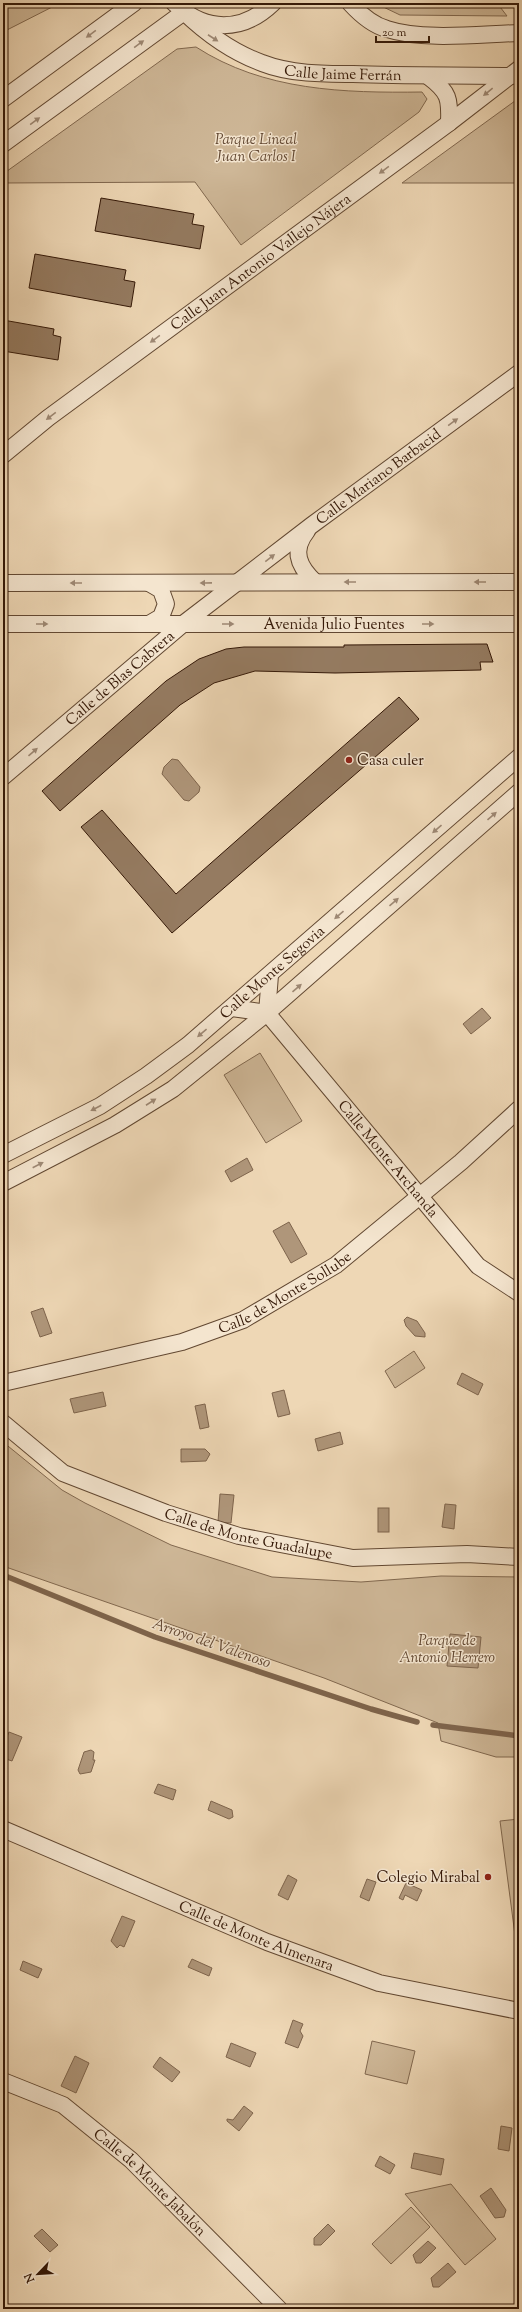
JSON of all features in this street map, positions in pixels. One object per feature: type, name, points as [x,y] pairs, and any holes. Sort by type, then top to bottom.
[{"type":"street","points":[[3,99],[134,3]]},
{"type":"street","points":[[3,144],[179,8],[210,23],[232,25],[248,21],[263,13],[273,3]]},
{"type":"street","points":[[350,3],[364,17],[386,29],[410,35],[519,33]]},
{"type":"street","name":"Calle Jaime Ferrán","points":[[179,8],[213,38],[263,64],[300,72],[429,77],[515,74]]},
{"type":"street","name":"Calle Juan Antonio Vallejo Nájera","points":[[3,455],[48,418],[515,74]]},
{"type":"street","points":[[429,77],[443,88],[450,104],[449,123]]},
{"type":"street","name":"Calle Mariano Barbacid","points":[[239,582],[312,526],[519,373]]},
{"type":"street","points":[[312,526],[301,538],[298,555],[303,571],[315,582]]},
{"type":"street","name":"Calle de Blas Cabrera","points":[[3,777],[183,624],[239,582]]},
{"type":"street","points":[[3,583],[519,582]]},
{"type":"street","points":[[149,583],[161,590],[166,604],[161,617],[149,624]]},
{"type":"street","name":"Avenida Julio Fuentes","points":[[3,624],[519,624]]},
{"type":"street","name":"Calle Monte Segovia","points":[[3,1155],[113,1097],[188,1045],[519,757]]},
{"type":"street","name":"Calle Monte Segovia","points":[[3,1183],[115,1125],[160,1097],[267,1014],[519,792]]},
{"type":"street","points":[[232,1008],[267,1014],[270,975]]},
{"type":"street","name":"Calle Monte Archanda","points":[[267,1014],[418,1197],[478,1266],[519,1293]]},
{"type":"street","name":"Calle de Monte Sollube","points":[[3,1383],[182,1342],[243,1320],[336,1264],[461,1162],[519,1109]]},
{"type":"street","name":"Calle de Monte Guadalupe","points":[[3,1423],[62,1473],[166,1513],[239,1536],[353,1558],[467,1554],[519,1557]]},
{"type":"street","name":"Calle de Monte Almenara","points":[[3,1828],[267,1942],[379,1983],[519,2011]]},
{"type":"street","name":"Calle de Monte Jabalón","points":[[3,2080],[64,2105],[131,2160],[279,2309]]},
{"type":"green space","points":[[3,3],[60,3],[3,32]]},
{"type":"green space","points":[[375,3],[497,3],[507,16],[400,15]]},
{"type":"green space","name":"Parque Lineal Juan Carlos I","points":[[196,47],[222,62],[249,73],[277,81],[334,90],[363,92],[422,92],[427,99],[419,112],[241,245],[195,182],[3,183],[3,174],[177,49]]},
{"type":"green space","points":[[519,98],[519,183],[402,183]]},
{"type":"green space","points":[[260,1053],[302,1121],[266,1143],[224,1075]]},
{"type":"green space","points":[[414,1351],[425,1368],[395,1388],[385,1371]]},
{"type":"green space","name":"Parque de Antonio Herrero","points":[[3,1442],[62,1490],[85,1503],[171,1545],[272,1577],[361,1582],[441,1576],[519,1577],[519,1757],[496,1757],[441,1741],[438,1723],[324,1678],[3,1566]]},
{"type":"green space","points":[[519,1819],[519,1958],[518,1958],[500,1821]]},
{"type":"green space","points":[[372,2041],[415,2051],[407,2084],[365,2074]]},
{"type":"green space","points":[[451,2184],[496,2239],[465,2265],[405,2194]]},
{"type":"green space","points":[[411,2207],[430,2227],[391,2264],[372,2244]]},
{"type":"shaded area","points":[[172,759],[178,760],[200,787],[199,792],[189,801],[184,800],[162,774],[164,767]]},
{"type":"shaded area","points":[[482,1008],[491,1018],[471,1034],[463,1024]]},
{"type":"shaded area","points":[[247,1158],[253,1170],[231,1182],[225,1171]]},
{"type":"shaded area","points":[[289,1222],[307,1254],[291,1263],[273,1231]]},
{"type":"shaded area","points":[[43,1308],[52,1333],[40,1337],[31,1312]]},
{"type":"shaded area","points":[[407,1317],[417,1321],[425,1333],[425,1337],[415,1336],[406,1326],[404,1320]]},
{"type":"shaded area","points":[[462,1373],[483,1384],[478,1395],[457,1384]]},
{"type":"shaded area","points":[[284,1390],[290,1414],[278,1417],[272,1393]]},
{"type":"shaded area","points":[[103,1392],[106,1406],[74,1413],[70,1399]]},
{"type":"shaded area","points":[[205,1404],[209,1427],[200,1429],[195,1406]]},
{"type":"shaded area","points":[[340,1432],[343,1444],[318,1451],[315,1439]]},
{"type":"shaded area","points":[[181,1449],[205,1449],[210,1454],[206,1461],[181,1462]]},
{"type":"shaded area","points":[[220,1494],[234,1495],[231,1523],[218,1522]]},
{"type":"shaded area","points":[[445,1504],[456,1505],[454,1529],[442,1527]]},
{"type":"shaded area","points":[[378,1508],[389,1508],[389,1532],[378,1532]]},
{"type":"shaded area","points":[[450,1634],[481,1637],[478,1668],[447,1666]]},
{"type":"shaded area","points":[[9,1732],[22,1737],[12,1761],[3,1758],[3,1747]]},
{"type":"shaded area","points":[[91,1750],[94,1752],[93,1760],[95,1760],[91,1772],[80,1774],[78,1770],[84,1752]]},
{"type":"shaded area","points":[[158,1784],[176,1790],[173,1800],[154,1793]]},
{"type":"shaded area","points":[[211,1801],[232,1810],[233,1817],[229,1819],[208,1810]]},
{"type":"shaded area","points":[[288,1875],[297,1880],[288,1900],[278,1895]]},
{"type":"shaded area","points":[[367,1879],[376,1882],[369,1901],[360,1897]]},
{"type":"shaded area","points":[[406,1883],[422,1890],[417,1901],[405,1895],[403,1900],[399,1898]]},
{"type":"shaded area","points":[[122,1916],[135,1921],[124,1947],[120,1945],[117,1948],[111,1941]]},
{"type":"shaded area","points":[[192,1959],[212,1968],[209,1976],[188,1967]]},
{"type":"shaded area","points":[[23,1961],[42,1969],[38,1978],[20,1970]]},
{"type":"shaded area","points":[[293,2020],[303,2024],[300,2031],[303,2036],[298,2048],[285,2043]]},
{"type":"shaded area","points":[[231,2043],[256,2053],[250,2067],[226,2057]]},
{"type":"shaded area","points":[[75,2056],[89,2063],[76,2093],[61,2086]]},
{"type":"shaded area","points":[[160,2057],[180,2072],[172,2082],[153,2067]]},
{"type":"shaded area","points":[[244,2106],[253,2113],[239,2131],[227,2121],[227,2119],[233,2120]]},
{"type":"shaded area","points":[[501,2126],[512,2128],[509,2151],[498,2149]]},
{"type":"shaded area","points":[[414,2153],[444,2159],[441,2175],[411,2168]]},
{"type":"shaded area","points":[[380,2156],[395,2165],[390,2174],[375,2166]]},
{"type":"shaded area","points":[[491,2188],[506,2210],[504,2217],[495,2218],[480,2196]]},
{"type":"shaded area","points":[[328,2224],[335,2231],[321,2245],[314,2245],[314,2238]]},
{"type":"shaded area","points":[[42,2229],[58,2245],[50,2252],[34,2236]]},
{"type":"shaded area","points":[[428,2241],[436,2248],[421,2263],[416,2263],[413,2255]]},
{"type":"shaded area","points":[[448,2263],[456,2272],[439,2287],[433,2287],[431,2278]]},
{"type":"building","points":[[101,198],[194,214],[192,224],[204,226],[200,249],[95,231]]},
{"type":"building","points":[[35,254],[126,270],[124,280],[135,282],[131,307],[29,288]]},
{"type":"building","points":[[3,320],[54,329],[53,335],[61,337],[58,360],[3,351]]},
{"type":"building","points":[[487,644],[493,662],[480,662],[481,670],[335,673],[255,671],[214,683],[180,705],[60,811],[42,791],[166,681],[199,659],[226,649],[244,647],[344,647],[344,645]]},
{"type":"building","points":[[399,697],[419,719],[172,933],[81,827],[102,810],[176,894]]},
{"type":"waterway","name":"Arroyo del Valenoso","points":[[3,1575],[155,1637],[371,1709],[417,1722]]},
{"type":"waterway","name":"Arroyo del Valenoso","points":[[433,1725],[519,1736]]},
{"type":"place","name":"Casa culer","points":[[349,760]]},
{"type":"place","name":"Colegio Mirabal","points":[[488,1877]]}]
